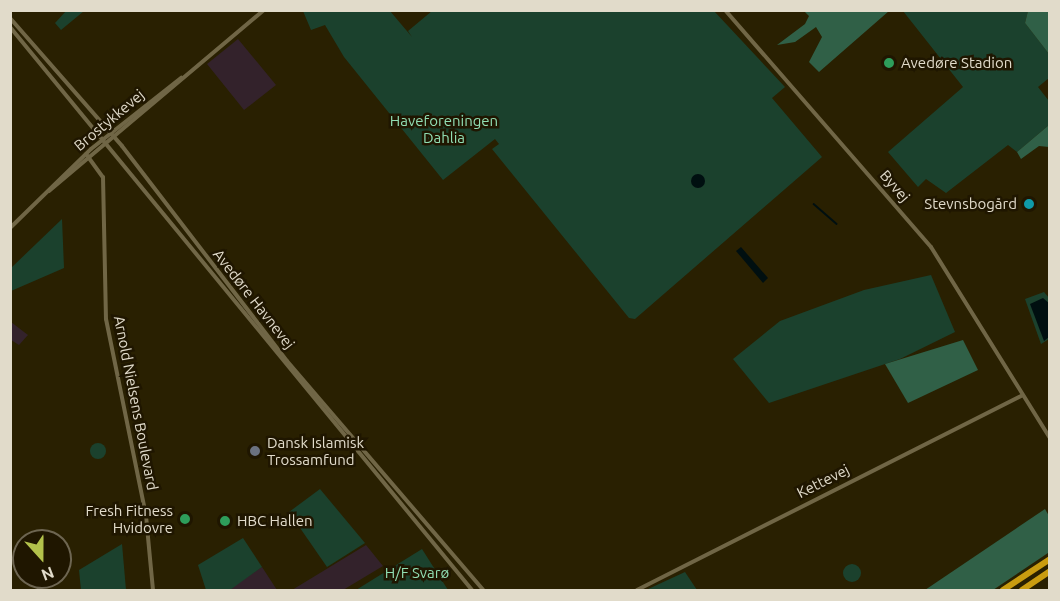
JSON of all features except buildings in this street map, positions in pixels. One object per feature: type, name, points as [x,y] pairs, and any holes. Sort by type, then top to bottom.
[{"type":"highway","points":[[1003,591],[1050,559]]},
{"type":"highway","points":[[1022,591],[1050,571]]},
{"type":"street","name":"Brostykkevej","points":[[49,191],[115,138],[264,10]]},
{"type":"street","name":"Byvej","points":[[725,10],[931,246],[1050,438]]},
{"type":"street","name":"Avedøre Havnevej","points":[[10,18],[115,138],[287,361],[483,591]]},
{"type":"street","name":"Avedøre Havnevej","points":[[10,27],[109,143],[263,341],[472,591]]},
{"type":"street","name":"Brostykkevej","points":[[10,228],[104,138],[189,73]]},
{"type":"street","name":"Arnold Nielsens Boulevard","points":[[86,154],[103,177],[106,319],[146,516],[153,591]]},
{"type":"street","name":"Kettevej","points":[[637,591],[1023,395]]},
{"type":"shaded area","points":[[238,39],[276,85],[244,110],[207,64]]},
{"type":"shaded area","points":[[698,174],[703,176],[705,181],[703,186],[698,188],[693,186],[691,181],[693,176]]},
{"type":"shaded area","points":[[741,247],[768,278],[763,283],[736,251]]},
{"type":"shaded area","points":[[1043,298],[1050,304],[1049,337],[1044,341],[1030,304]]},
{"type":"shaded area","points":[[11,322],[28,335],[19,345],[11,340]]},
{"type":"shaded area","points":[[366,545],[383,566],[343,590],[292,590]]},
{"type":"shaded area","points":[[262,567],[277,590],[229,589]]},
{"type":"green space","points":[[67,10],[84,11],[61,30],[55,23]]},
{"type":"green space","name":"Haveforeningen Dahlia","points":[[303,11],[390,11],[412,37],[408,31],[432,11],[714,11],[785,87],[772,98],[822,157],[635,319],[629,318],[492,149],[499,144],[495,139],[443,180],[344,57],[325,25],[311,30]]},
{"type":"green space","points":[[804,11],[889,11],[819,72],[809,62],[822,37],[816,27],[795,42],[777,45],[805,24],[809,16]]},
{"type":"green space","points":[[903,11],[1028,11],[1025,23],[1049,54],[1049,78],[1038,87],[1049,101],[1049,125],[1017,152],[1008,145],[946,193],[926,179],[918,187],[888,152],[963,87]]},
{"type":"green space","points":[[1028,11],[1049,11],[1049,54],[1025,23]]},
{"type":"green space","points":[[1049,125],[1049,147],[1039,146],[1021,159],[1017,152]]},
{"type":"green space","points":[[62,219],[64,268],[11,291],[11,268]]},
{"type":"green space","points":[[931,275],[955,332],[900,359],[769,403],[733,359],[780,321],[864,290]]},
{"type":"green space","points":[[1044,292],[1050,299],[1049,339],[1041,344],[1025,299]]},
{"type":"green space","points":[[963,340],[978,370],[908,403],[885,364]]},
{"type":"green space","points":[[98,443],[104,445],[106,451],[104,457],[98,459],[92,457],[90,451],[92,445]]},
{"type":"green space","points":[[320,489],[365,543],[327,567],[289,512]]},
{"type":"green space","points":[[1045,509],[1049,516],[1048,553],[993,590],[925,590]]},
{"type":"green space","points":[[243,538],[262,567],[230,590],[206,590],[198,565]]},
{"type":"green space","points":[[122,544],[126,590],[81,590],[79,570]]},
{"type":"green space","name":"H/F Svarø","points":[[422,549],[448,590],[356,590]]},
{"type":"green space","points":[[852,564],[858,567],[861,573],[858,579],[852,582],[846,579],[843,573],[846,567]]},
{"type":"green space","points":[[685,572],[697,590],[646,590]]},
{"type":"waterway","points":[[814,204],[837,224]]},
{"type":"place","name":"Avedøre Stadion","points":[[889,63]]},
{"type":"place","name":"Stevnsbogård","points":[[1029,204]]},
{"type":"place","name":"Dansk Islamisk Trossamfund","points":[[255,451]]},
{"type":"place","name":"Fresh Fitness Hvidovre","points":[[185,519]]},
{"type":"place","name":"HBC Hallen","points":[[225,521]]}]
